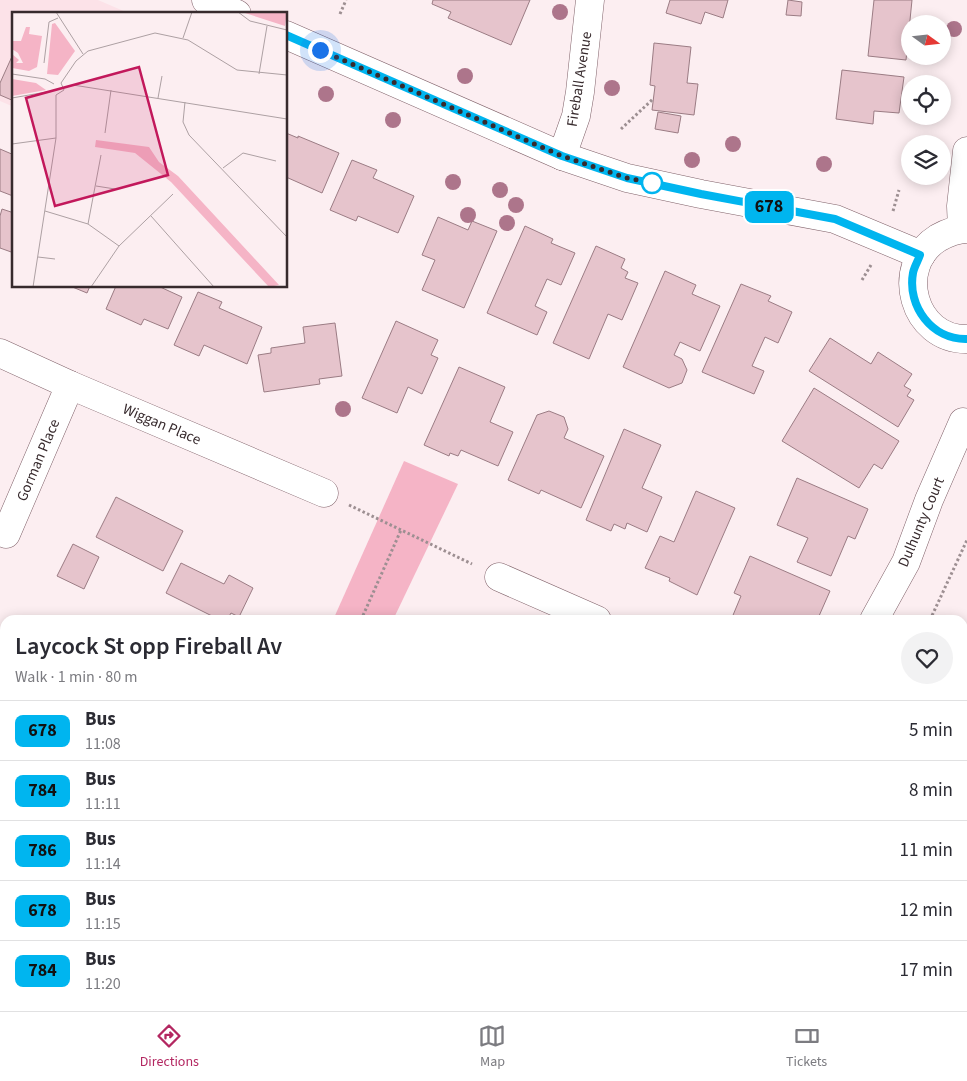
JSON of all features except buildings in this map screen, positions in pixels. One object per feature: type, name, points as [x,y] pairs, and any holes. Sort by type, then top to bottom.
[{"type":"street","points":[[206,0],[233,12]]},
{"type":"street","name":"Fireball Avenue","points":[[562,156],[577,108],[590,0]]},
{"type":"street","points":[[288,36],[562,156],[627,178],[835,219],[920,255]]},
{"type":"street","points":[[967,151],[961,206],[965,229],[946,233],[932,242],[920,255],[913,272],[912,290],[917,307],[927,322],[942,334],[958,340],[967,339]]},
{"type":"street","name":"Wiggan Place","points":[[0,353],[70,385],[324,493]]},
{"type":"street","name":"Gorman Place","points":[[6,534],[70,385]]},
{"type":"street","name":"Dulhunty Court","points":[[877,615],[906,562],[929,500],[963,422]]},
{"type":"street","points":[[499,577],[586,615]]},
{"type":"path","points":[[340,14],[346,0]]},
{"type":"path","points":[[622,129],[654,99]]},
{"type":"path","points":[[324,493],[499,577]]},
{"type":"path","points":[[363,615],[401,530]]},
{"type":"path","points":[[932,615],[967,540]]},
{"type":"shaded area","points":[[0,0],[98,0],[126,12],[12,12],[12,106],[0,101]]},
{"type":"shaded area","points":[[404,461],[458,484],[395,615],[335,615]]},
{"type":"bus line","name":"678","points":[[288,36],[562,156],[627,178],[835,219],[920,255],[913,272],[912,290],[917,307],[927,322],[942,334],[958,340],[967,339]]},
{"type":"route","points":[[320,50],[562,156],[627,178],[652,183]]}]
